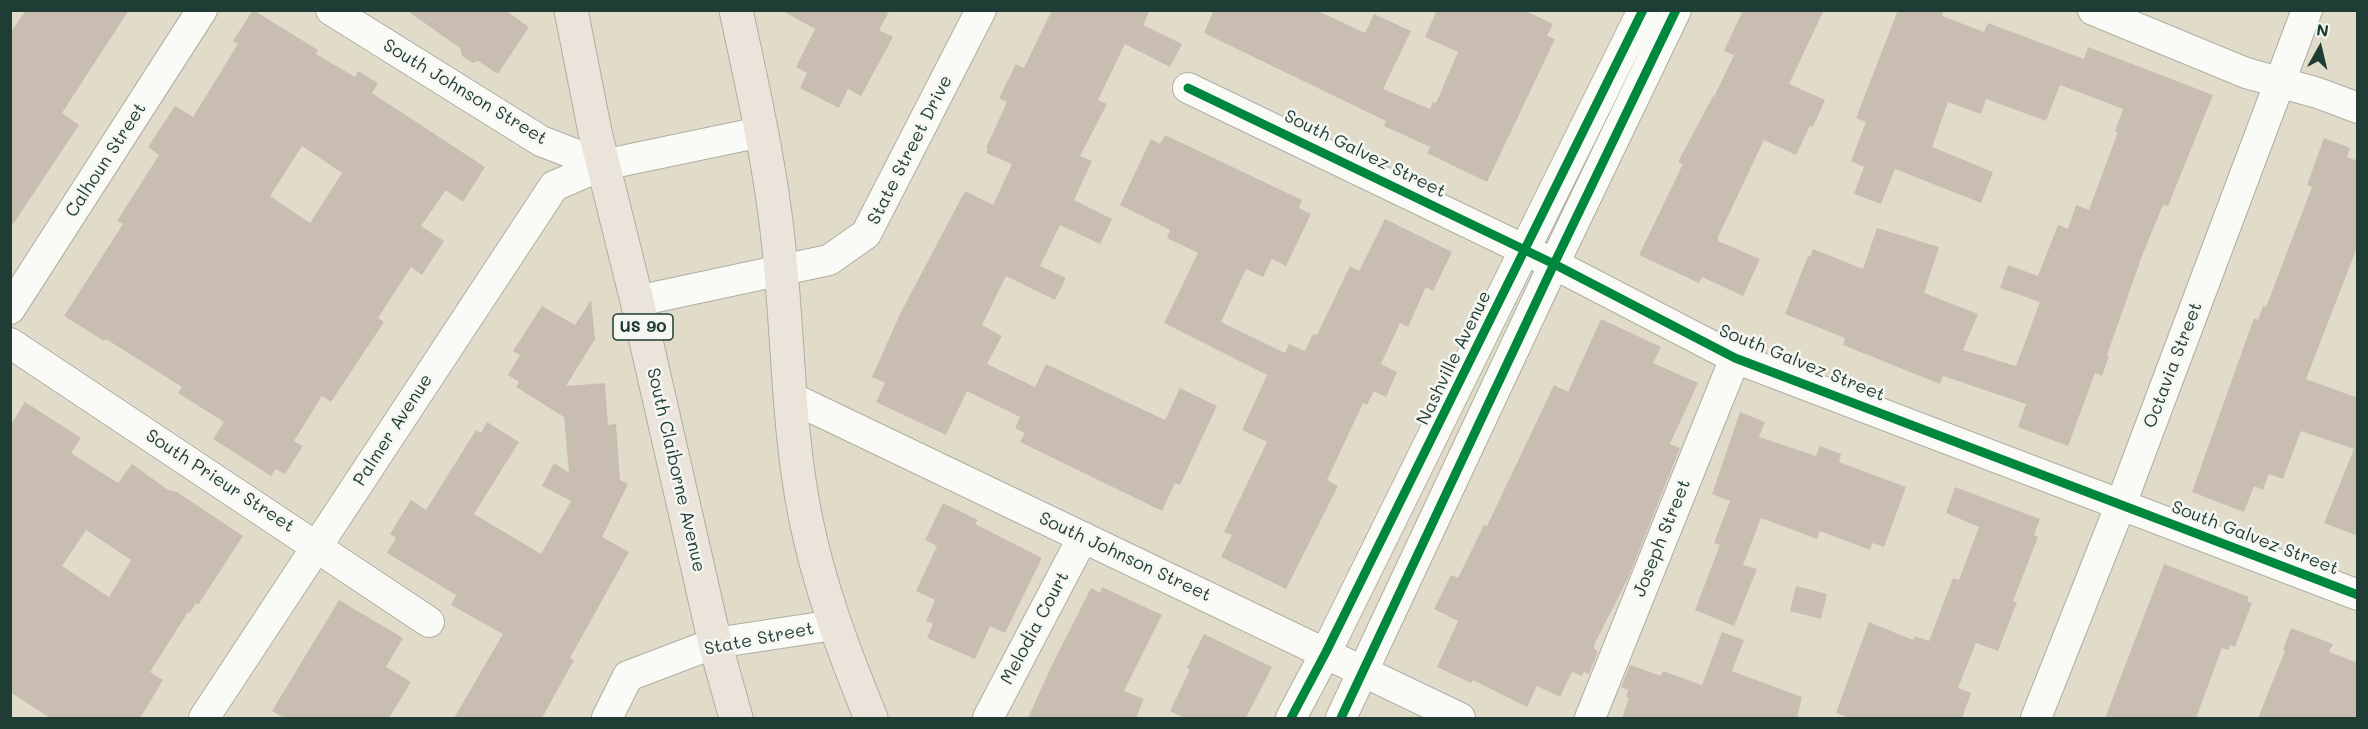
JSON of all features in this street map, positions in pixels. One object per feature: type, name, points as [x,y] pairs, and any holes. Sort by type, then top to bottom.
[{"type":"main road","name":"South Claiborne Avenue","points":[[571,10],[603,165],[637,301],[715,643],[736,718]]},
{"type":"main road","points":[[736,10],[774,207],[782,272],[790,397],[805,515],[834,625],[871,718]]},
{"type":"street","name":"Calhoun Street","points":[[10,309],[202,10]]},
{"type":"street","name":"South Johnson Street","points":[[331,10],[541,141],[603,165]]},
{"type":"street","name":"State Street Drive","points":[[637,301],[830,260],[866,234],[981,10]]},
{"type":"street","name":"Nashville Avenue","points":[[1291,718],[1526,250],[1643,10]]},
{"type":"street","points":[[1341,718],[1676,10]]},
{"type":"street","points":[[2092,10],[2246,73],[2318,93],[2358,108]]},
{"type":"street","name":"Octavia Street","points":[[2036,718],[2121,504],[2307,10]]},
{"type":"street","name":"South Galvez Street","points":[[1188,88],[1526,250],[1735,358],[2358,595]]},
{"type":"street","name":"Palmer Avenue","points":[[204,718],[554,186],[603,165],[761,132]]},
{"type":"street","name":"South Prieur Street","points":[[10,343],[317,545],[429,622]]},
{"type":"street","name":"Joseph Street","points":[[1590,718],[1735,358]]},
{"type":"street","name":"South Johnson Street","points":[[790,397],[1460,718]]},
{"type":"street","name":"Melodia Court","points":[[988,718],[1083,537]]},
{"type":"street","name":"State Street","points":[[607,718],[628,676],[715,643],[834,625]]},
{"type":"building","points":[[26,10],[129,10],[62,113],[79,125],[10,229],[10,33]]},
{"type":"building","points":[[253,10],[318,50],[316,54],[355,77],[358,71],[378,83],[372,93],[485,167],[463,202],[446,190],[421,226],[444,241],[422,275],[411,267],[378,318],[384,322],[331,402],[322,396],[294,441],[303,446],[285,474],[276,469],[271,476],[213,439],[224,422],[178,393],[182,387],[106,339],[104,341],[64,316],[123,224],[117,221],[159,155],[148,147],[175,106],[193,117],[238,44],[233,41]],"holes":[[[302,146],[342,173],[310,223],[270,196]]]},
{"type":"building","points":[[406,10],[505,10],[529,27],[498,74],[478,61],[473,63],[462,56],[460,48]]},
{"type":"building","points":[[781,10],[890,10],[879,30],[893,37],[861,96],[848,89],[839,108],[800,88],[807,73],[796,67],[815,29]]},
{"type":"building","points":[[1052,10],[1150,10],[1143,25],[1182,44],[1170,67],[1125,44],[1098,100],[1107,104],[1080,156],[1092,161],[1074,200],[1112,219],[1100,244],[1060,225],[1040,266],[1066,278],[1055,300],[1006,276],[982,325],[1002,336],[987,364],[1035,387],[1046,364],[1165,420],[1180,388],[1217,406],[1180,485],[1175,483],[1162,511],[1020,442],[1025,433],[1015,428],[1020,417],[967,391],[946,435],[876,402],[885,383],[872,377],[901,312],[965,191],[993,205],[1012,164],[986,153],[988,149],[986,148],[1007,102],[999,98],[1016,64],[1024,68]]},
{"type":"building","points":[[1214,10],[1316,10],[1365,33],[1374,14],[1411,31],[1383,89],[1430,109],[1433,102],[1436,103],[1458,52],[1425,37],[1437,10],[1524,10],[1553,24],[1547,36],[1555,39],[1487,182],[1427,153],[1430,147],[1384,126],[1386,121],[1204,33]]},
{"type":"building","points":[[1743,10],[1824,10],[1789,84],[1825,100],[1813,127],[1810,126],[1796,155],[1764,140],[1718,237],[1718,241],[1760,259],[1743,296],[1702,277],[1699,283],[1639,255],[1683,164],[1678,162],[1734,55],[1724,51]]},
{"type":"building","points":[[1898,10],[1944,10],[1942,16],[1984,32],[1988,23],[2084,59],[2088,47],[2213,95],[2168,206],[2163,205],[2142,256],[2107,355],[2109,356],[2102,376],[2095,373],[2068,446],[2018,427],[2026,404],[1943,376],[1940,384],[1843,345],[1845,338],[1785,314],[1808,256],[1810,257],[1813,249],[1863,269],[1877,228],[1939,247],[1924,293],[1978,314],[1963,350],[2016,366],[2040,302],[2000,288],[2008,265],[2038,276],[2058,225],[2068,229],[2076,205],[2089,210],[2118,132],[2115,131],[2123,109],[2060,85],[2046,121],[1986,99],[1981,114],[1948,102],[1932,147],[1993,172],[1981,203],[1895,169],[1881,204],[1854,194],[1864,167],[1851,161],[1866,122],[1856,118]]},
{"type":"building","points":[[1165,135],[1302,200],[1299,208],[1311,214],[1286,266],[1272,259],[1263,277],[1246,269],[1221,322],[1285,353],[1289,344],[1305,351],[1313,334],[1317,335],[1350,266],[1359,271],[1385,219],[1452,252],[1433,291],[1426,287],[1408,327],[1400,323],[1381,364],[1397,372],[1386,397],[1374,391],[1367,405],[1363,403],[1327,480],[1338,486],[1286,589],[1221,557],[1232,535],[1224,532],[1267,442],[1242,430],[1267,375],[1164,323],[1198,253],[1167,238],[1170,230],[1120,205],[1151,139],[1160,144]]},
{"type":"building","points":[[2324,138],[2350,148],[2347,157],[2358,161],[2358,245],[2306,379],[2358,398],[2358,536],[2324,523],[2354,449],[2301,431],[2283,479],[2269,474],[2263,490],[2254,486],[2244,512],[2192,492],[2254,318],[2258,320],[2263,306],[2266,307],[2312,187],[2307,185]]},
{"type":"building","points":[[591,300],[595,339],[566,386],[605,383],[608,425],[616,424],[620,480],[628,484],[602,537],[629,552],[570,658],[574,660],[542,718],[454,718],[503,634],[451,605],[456,595],[387,553],[396,538],[390,534],[411,500],[426,510],[476,430],[481,433],[487,422],[519,442],[474,514],[541,554],[571,501],[542,486],[554,463],[569,473],[564,417],[516,387],[519,382],[508,375],[520,355],[513,351],[542,306],[575,325]]},
{"type":"building","points":[[1601,319],[1661,347],[1653,363],[1698,383],[1670,444],[1680,448],[1629,576],[1595,643],[1594,649],[1598,651],[1589,674],[1584,672],[1582,676],[1572,672],[1560,697],[1537,686],[1527,707],[1473,680],[1471,683],[1437,667],[1458,621],[1434,609],[1451,575],[1458,578],[1484,525],[1487,526],[1554,385],[1568,392]]},
{"type":"building","points":[[25,402],[81,438],[71,453],[118,483],[132,464],[168,490],[177,492],[243,536],[198,605],[196,603],[190,613],[188,612],[150,672],[163,680],[140,718],[50,718],[10,692],[10,426]],"holes":[[[86,530],[131,560],[109,597],[62,566]]]},
{"type":"building","points":[[1740,412],[1765,422],[1759,437],[1816,456],[1820,446],[1841,454],[1839,462],[1906,487],[1884,547],[1872,543],[1870,550],[1820,531],[1817,539],[1761,518],[1743,565],[1757,569],[1734,626],[1695,610],[1720,545],[1714,543],[1730,501],[1712,494]]},
{"type":"building","points":[[1955,487],[2040,519],[2034,535],[2038,537],[2013,601],[2017,602],[1998,651],[1976,643],[1958,688],[1971,693],[1962,718],[1850,718],[1836,713],[1869,622],[1913,640],[1915,636],[1929,641],[1953,578],[1959,580],[1979,527],[1946,513]]},
{"type":"building","points":[[943,503],[978,520],[975,524],[1042,558],[1005,633],[990,626],[975,659],[927,638],[933,624],[926,621],[935,600],[916,591],[937,546],[925,540]]},
{"type":"building","points":[[2164,564],[2249,597],[2247,601],[2252,603],[2235,647],[2231,645],[2228,650],[2222,648],[2196,718],[2105,718]]},
{"type":"building","points":[[1796,586],[1827,594],[1821,619],[1790,611]]},
{"type":"building","points":[[1102,587],[1162,615],[1124,691],[1144,699],[1136,718],[1028,718],[1091,588],[1100,593]]},
{"type":"building","points":[[339,600],[403,638],[386,667],[411,682],[389,718],[284,718],[272,711]]},
{"type":"building","points":[[2291,628],[2333,644],[2329,652],[2358,663],[2358,718],[2258,718],[2285,651],[2283,650]]},
{"type":"building","points":[[1722,632],[1744,640],[1732,671],[1802,697],[1797,718],[1622,718],[1629,698],[1626,697],[1628,690],[1621,687],[1630,665],[1661,676],[1663,671],[1702,685]]},
{"type":"building","points":[[1204,634],[1272,667],[1246,718],[1185,718],[1170,711],[1190,669],[1187,668]]},
{"type":"cycle path","points":[[1291,718],[1326,652],[1643,10]]},
{"type":"cycle path","points":[[1341,718],[1676,10]]},
{"type":"cycle path","points":[[1188,88],[1554,264],[1735,358],[2358,595]]}]
